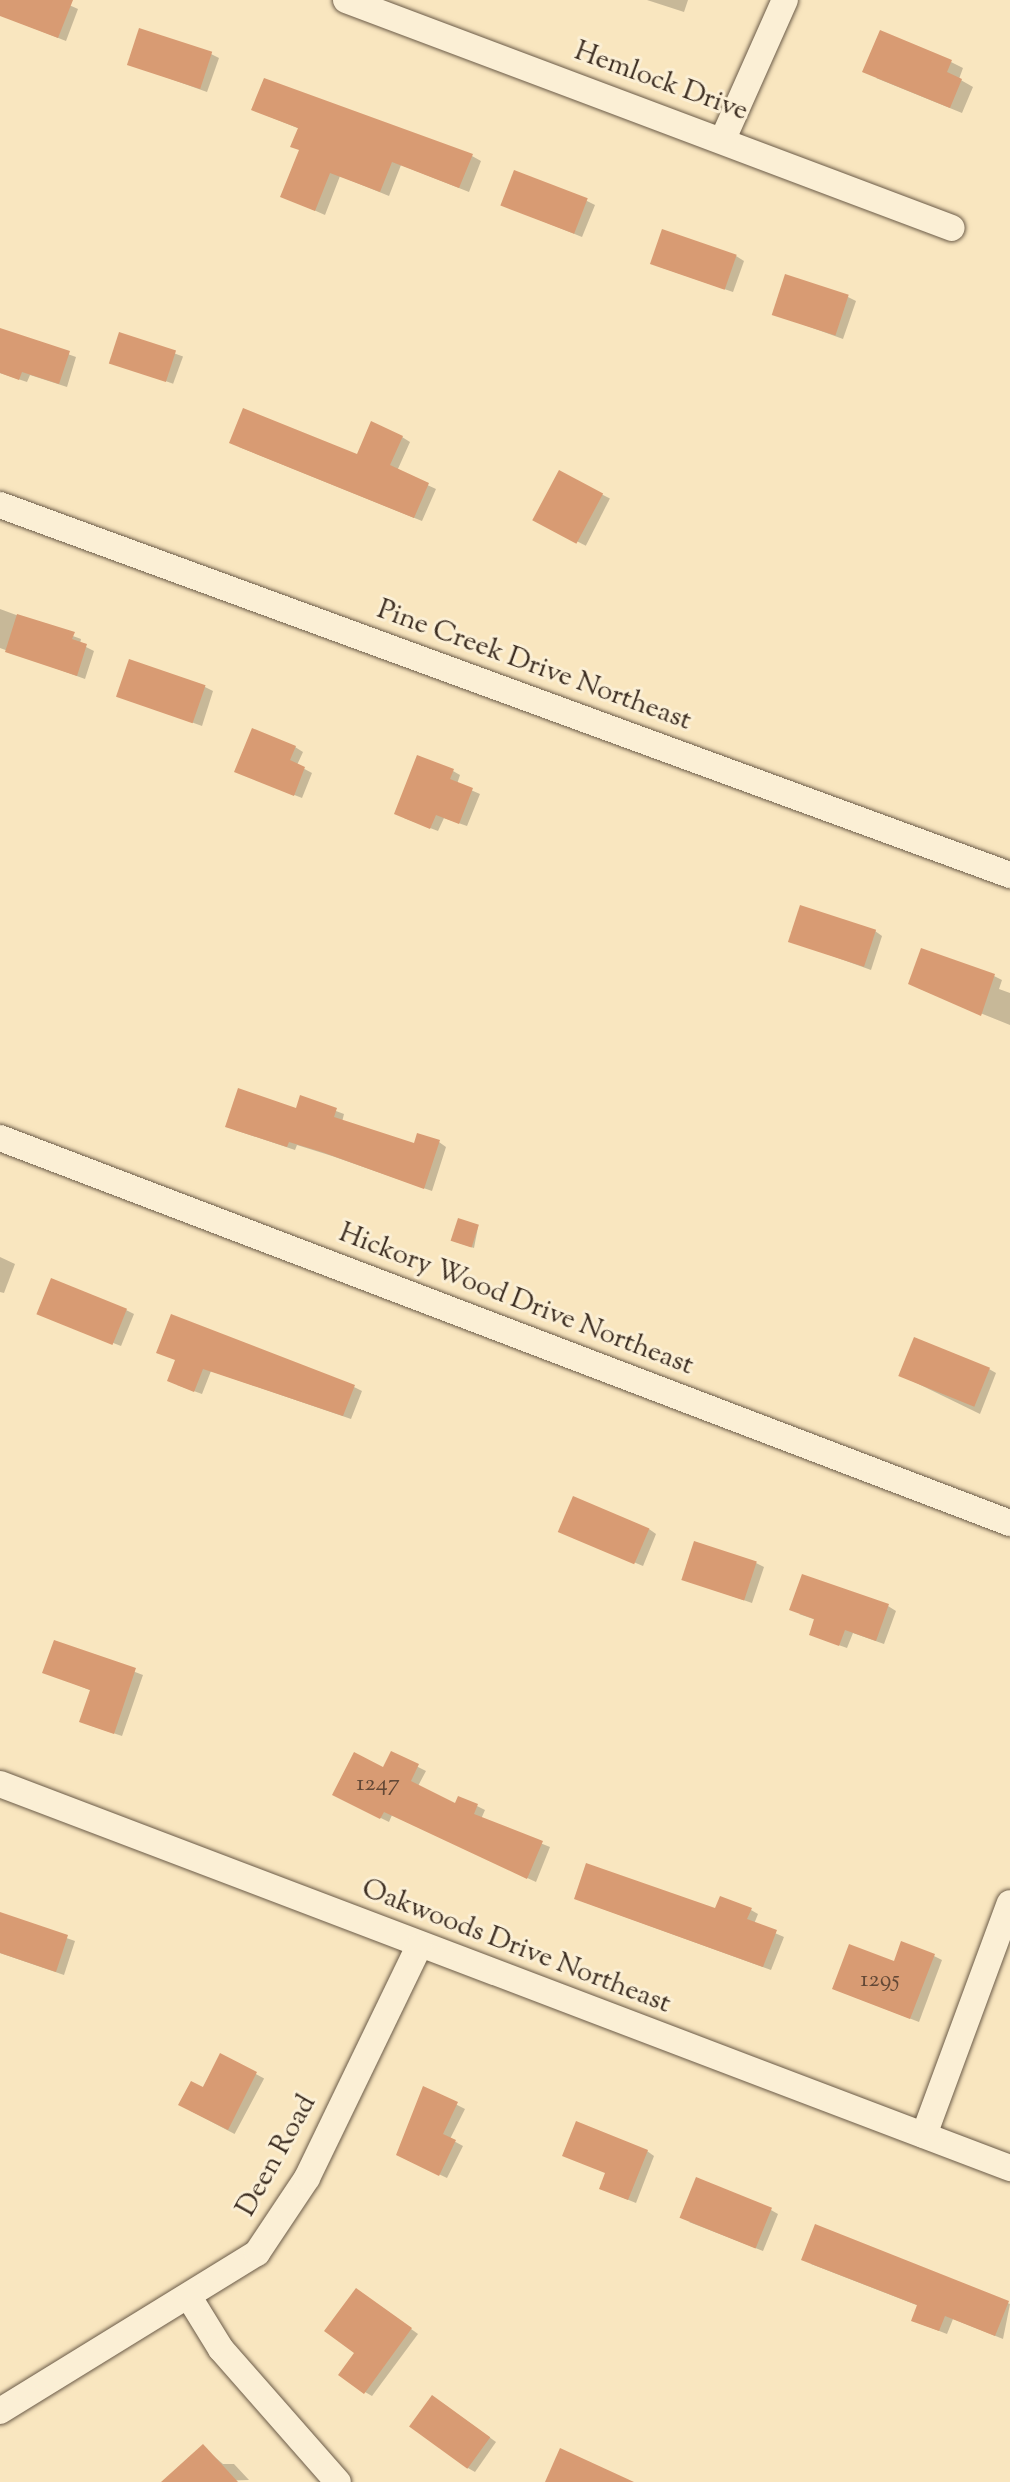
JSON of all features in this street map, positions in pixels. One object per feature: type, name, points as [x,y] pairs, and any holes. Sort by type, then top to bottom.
[{"type":"street","name":"Hemlock Drive","points":[[346,0],[723,139],[952,228]]},
{"type":"street","points":[[723,139],[785,0]]},
{"type":"street","name":"Pine Creek Drive Northeast","points":[[0,505],[1010,875]]},
{"type":"street","name":"Hickory Wood Drive Northeast","points":[[0,1138],[1010,1523]]},
{"type":"street","name":"Oakwoods Drive Northeast","points":[[0,1784],[419,1946],[1010,2168]]},
{"type":"street","points":[[924,2135],[1010,1903]]},
{"type":"street","name":"Deen Road","points":[[0,2411],[257,2253],[272,2236],[307,2178],[419,1946]]},
{"type":"street","points":[[189,2297],[230,2360],[338,2482]]},
{"type":"building","points":[[0,0],[73,0],[58,38],[0,16]]},
{"type":"building","points":[[139,28],[212,52],[200,89],[127,65]]},
{"type":"building","points":[[880,30],[952,60],[947,72],[962,79],[950,108],[862,72]]},
{"type":"building","points":[[264,78],[473,154],[459,188],[392,162],[380,192],[330,173],[315,211],[280,197],[299,150],[290,147],[298,128],[251,110]]},
{"type":"building","points":[[514,170],[588,198],[574,234],[500,205]]},
{"type":"building","points":[[662,229],[737,255],[725,290],[650,264]]},
{"type":"building","points":[[785,274],[849,295],[835,336],[772,315]]},
{"type":"building","points":[[0,328],[70,351],[59,384],[22,372],[19,380],[0,373]]},
{"type":"building","points":[[119,332],[176,351],[166,382],[109,363]]},
{"type":"building","points":[[243,408],[357,454],[371,421],[403,436],[390,465],[429,483],[414,518],[229,443]]},
{"type":"building","points":[[559,470],[603,493],[576,544],[532,520]]},
{"type":"building","points":[[17,614],[75,632],[72,639],[87,644],[77,676],[5,652]]},
{"type":"building","points":[[129,659],[206,685],[193,723],[116,697]]},
{"type":"building","points":[[252,728],[296,746],[290,760],[305,767],[294,796],[234,772]]},
{"type":"building","points":[[417,755],[454,769],[450,779],[473,788],[459,824],[436,815],[430,829],[394,814]]},
{"type":"building","points":[[800,905],[876,930],[864,967],[788,942]]},
{"type":"building","points":[[921,948],[995,974],[981,1016],[908,984]]},
{"type":"building","points":[[238,1088],[296,1108],[300,1095],[337,1108],[334,1117],[414,1143],[417,1133],[440,1140],[424,1189],[322,1152],[289,1142],[287,1147],[225,1127]]},
{"type":"building","points":[[458,1218],[479,1225],[472,1248],[451,1241]]},
{"type":"building","points":[[51,1278],[127,1309],[112,1345],[36,1314]]},
{"type":"building","points":[[171,1314],[355,1385],[343,1416],[203,1369],[194,1392],[167,1381],[175,1360],[156,1353]]},
{"type":"building","points":[[914,1337],[990,1368],[974,1407],[898,1376]]},
{"type":"building","points":[[573,1496],[649,1528],[634,1564],[558,1532]]},
{"type":"building","points":[[694,1541],[757,1561],[744,1600],[681,1580]]},
{"type":"building","points":[[802,1574],[889,1604],[876,1641],[845,1630],[839,1646],[809,1635],[814,1619],[789,1610]]},
{"type":"building","points":[[54,1640],[136,1668],[114,1734],[79,1722],[90,1690],[42,1673]]},
{"type":"building","points":[[391,1751],[419,1764],[411,1781],[455,1803],[458,1796],[478,1804],[474,1814],[543,1841],[527,1879],[384,1812],[380,1819],[332,1795],[354,1752],[383,1767]]},
{"type":"building","points":[[586,1863],[715,1908],[720,1896],[752,1908],[747,1919],[777,1930],[763,1967],[574,1899]]},
{"type":"building","points":[[0,1912],[68,1935],[56,1972],[0,1953]]},
{"type":"building","points":[[901,1941],[935,1954],[910,2019],[832,1989],[849,1944],[894,1961]]},
{"type":"building","points":[[220,2053],[257,2072],[228,2130],[178,2105],[191,2081],[203,2087]]},
{"type":"building","points":[[423,2086],[458,2102],[443,2134],[456,2140],[439,2176],[396,2155]]},
{"type":"building","points":[[576,2121],[648,2150],[628,2200],[599,2189],[605,2173],[562,2156]]},
{"type":"building","points":[[696,2177],[772,2208],[756,2249],[680,2218]]},
{"type":"building","points":[[815,2224],[1009,2301],[995,2336],[945,2316],[939,2331],[911,2321],[917,2305],[801,2260]]},
{"type":"building","points":[[356,2288],[412,2328],[364,2394],[338,2375],[354,2353],[324,2331]]},
{"type":"building","points":[[432,2395],[490,2437],[467,2469],[409,2427]]},
{"type":"building","points":[[203,2444],[238,2482],[161,2482]]},
{"type":"building","points":[[560,2448],[634,2482],[545,2482]]}]
